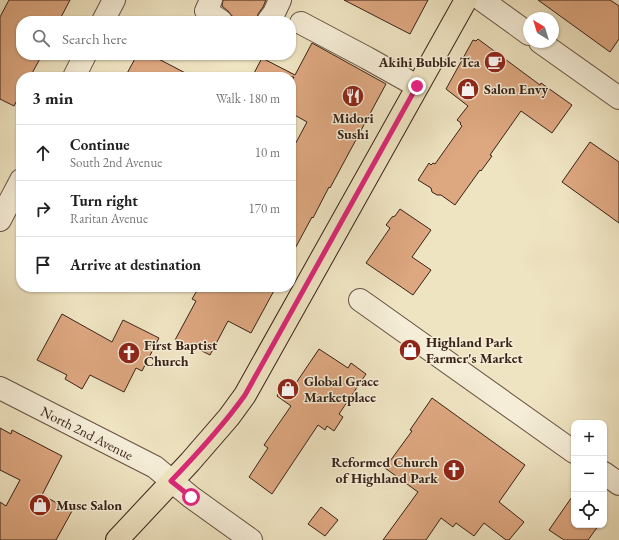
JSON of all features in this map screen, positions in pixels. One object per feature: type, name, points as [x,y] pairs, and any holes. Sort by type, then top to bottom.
[{"type":"main road","points":[[117,540],[190,462],[245,395],[466,0]]},
{"type":"street","points":[[106,16],[114,0]]},
{"type":"street","points":[[211,0],[206,11],[214,16]]},
{"type":"street","points":[[272,16],[280,0]]},
{"type":"street","points":[[482,0],[523,30]]},
{"type":"street","points":[[301,23],[417,86]]},
{"type":"street","points":[[548,48],[619,98]]},
{"type":"street","points":[[76,72],[82,60]]},
{"type":"street","points":[[0,220],[16,190]]},
{"type":"street","points":[[360,300],[571,450]]},
{"type":"street","name":"North 2nd Avenue","points":[[0,388],[155,467],[191,497],[251,540]]},
{"type":"street","points":[[607,475],[619,484]]},
{"type":"building","points":[[9,0],[70,0],[62,16],[16,16],[16,60],[39,60],[33,72],[16,72],[16,102],[14,106],[0,99],[0,17]]},
{"type":"building","points":[[223,0],[266,0],[257,16],[232,16],[222,6]]},
{"type":"building","points":[[344,0],[428,0],[410,34]]},
{"type":"building","points":[[538,0],[610,0],[619,6],[619,39],[610,52],[559,15],[559,12],[555,12]]},
{"type":"building","points":[[478,39],[540,85],[541,83],[572,105],[552,133],[521,111],[490,155],[492,156],[455,205],[441,195],[437,195],[432,192],[431,188],[418,180],[429,163],[431,165],[433,163],[435,164],[462,126],[457,120],[468,106],[446,89],[473,40],[476,41]]},
{"type":"building","points":[[312,43],[386,84],[330,188],[329,187],[296,247],[296,143],[307,122],[296,116],[296,73]]},
{"type":"building","points":[[134,60],[161,60],[183,72],[128,72]]},
{"type":"building","points":[[261,60],[266,60],[289,72],[255,72]]},
{"type":"building","points":[[590,142],[619,162],[619,223],[562,182]]},
{"type":"building","points":[[400,209],[431,230],[412,257],[431,270],[413,295],[366,263],[390,228],[386,225]]},
{"type":"building","points":[[196,292],[273,292],[251,333],[228,321],[210,355],[196,348],[195,351],[175,340],[196,301],[192,299]]},
{"type":"building","points":[[62,314],[112,342],[123,320],[159,338],[142,371],[136,368],[124,392],[90,375],[82,389],[65,379],[67,375],[37,360]]},
{"type":"building","points":[[319,349],[348,368],[351,363],[366,374],[339,414],[343,417],[334,431],[327,426],[325,430],[318,425],[272,494],[249,477],[268,448],[264,445],[291,406],[277,396],[288,378],[296,383]]},
{"type":"building","name":"Reformed Church of Highland Park","points":[[432,398],[525,465],[499,502],[524,522],[509,540],[506,540],[484,523],[474,536],[456,523],[453,527],[441,518],[426,540],[383,540],[418,492],[385,468],[412,431],[410,430]]},
{"type":"building","points":[[0,428],[11,434],[12,430],[62,456],[42,495],[72,511],[56,540],[0,540],[0,502],[6,506],[20,480],[0,470]]},
{"type":"building","points":[[571,498],[571,528],[597,528],[588,540],[564,540],[549,530]]},
{"type":"building","points":[[321,507],[338,520],[325,536],[308,524]]},
{"type":"place","name":"Akihi Bubble Tea","points":[[495,62]]},
{"type":"place","name":"Salon Envy","points":[[468,89]]},
{"type":"place","name":"Midori Sushi","points":[[353,96]]},
{"type":"place","name":"Highland Park Farmer's Market","points":[[410,350]]},
{"type":"place","name":"First Baptist Church","points":[[129,353]]},
{"type":"place","name":"Global Grace Marketplace","points":[[288,389]]},
{"type":"place","name":"Reformed Church of Highland Park","points":[[454,470]]},
{"type":"place","name":"Muse Salon","points":[[40,505]]},
{"type":"route","points":[[191,497],[171,481],[190,462],[245,395],[417,86]]}]
